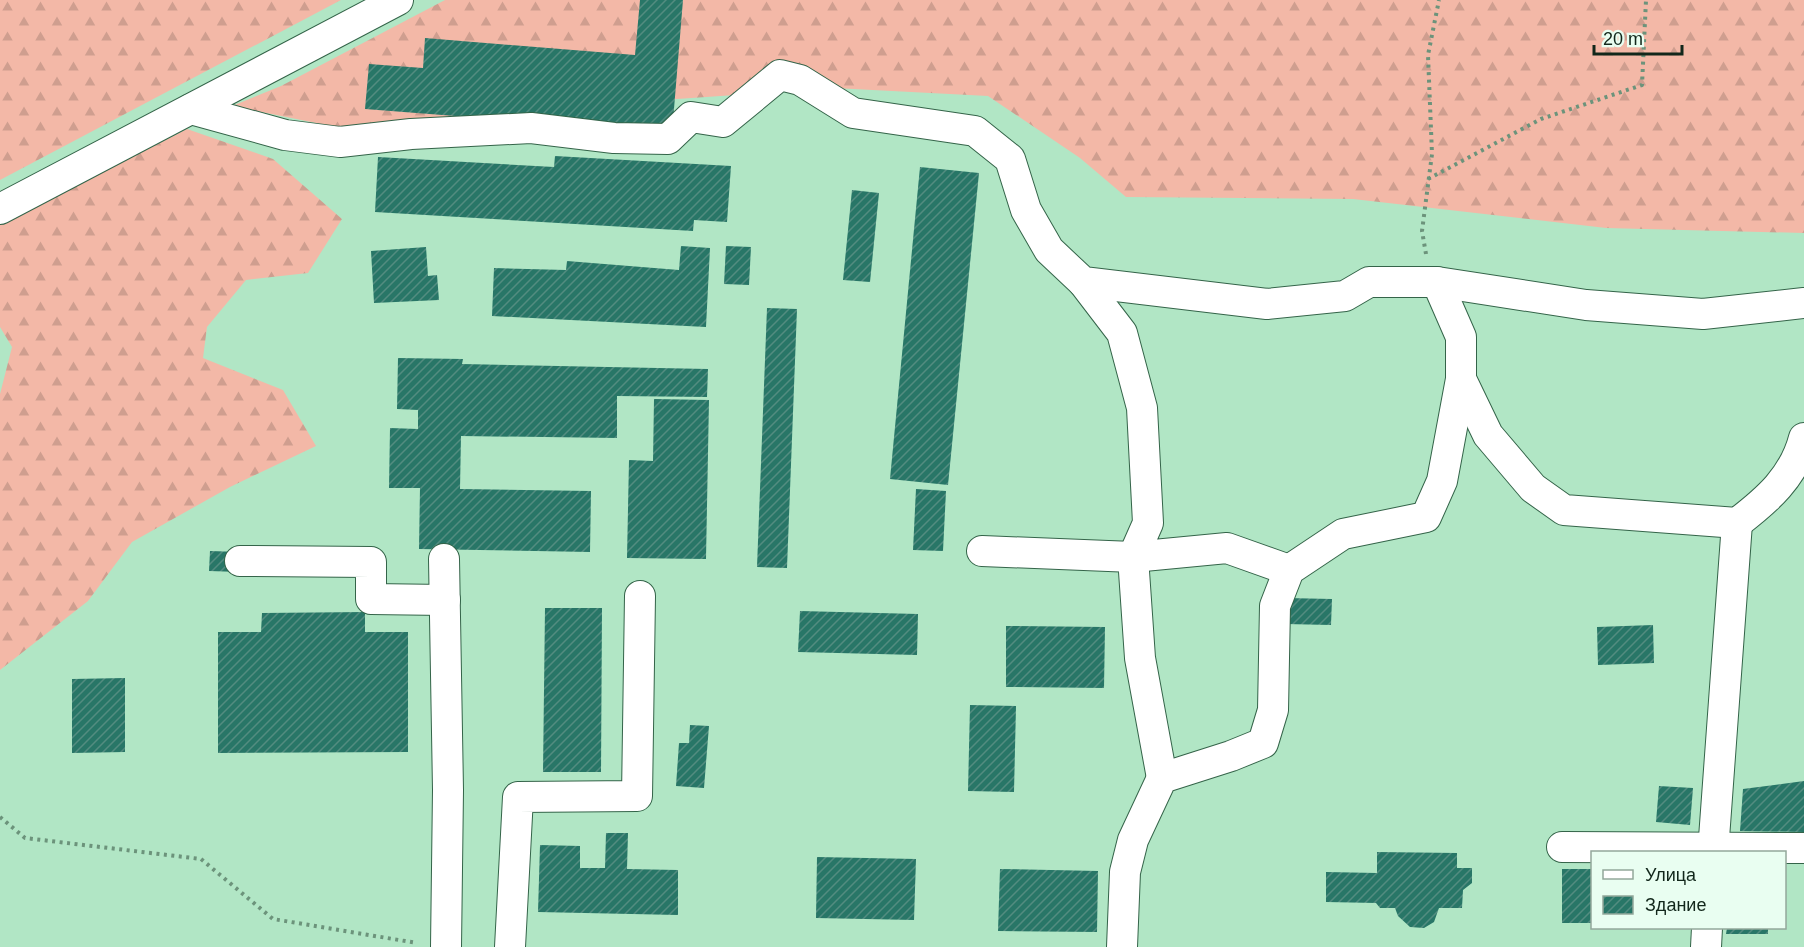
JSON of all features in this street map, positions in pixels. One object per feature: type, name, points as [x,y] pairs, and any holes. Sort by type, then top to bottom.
[{"type":"street","points":[[0,209],[398,0]]},
{"type":"street","points":[[191,109],[285,135],[340,142],[411,134],[531,128],[614,138],[668,139],[691,117],[723,122],[780,75],[800,80],[853,113],[975,131],[1010,159],[1026,210],[1049,250],[1083,282],[1122,333],[1142,408],[1148,523],[1133,557],[1140,658],[1162,778],[1133,840],[1125,872],[1122,947]]},
{"type":"street","points":[[1083,282],[1267,304],[1345,296],[1369,282],[1437,282],[1586,305],[1703,314],[1804,303]]},
{"type":"street","points":[[1162,778],[1231,756],[1263,743],[1273,710],[1275,606],[1289,570],[1343,534],[1426,517],[1442,481],[1461,379],[1461,337],[1437,282]]},
{"type":"street","points":[[1461,379],[1488,435],[1533,488],[1564,510],[1737,523],[1770,498],[1800,454],[1804,438]]},
{"type":"street","points":[[1713,849],[1737,523]]},
{"type":"street","points":[[982,551],[1133,557],[1227,548],[1289,570]]},
{"type":"street","points":[[444,559],[448,790],[446,945]]},
{"type":"street","points":[[240,561],[371,562],[371,599],[445,600]]},
{"type":"street","points":[[510,947],[518,797],[636,796],[640,596]]},
{"type":"street","points":[[1562,847],[1804,848]]},
{"type":"street","points":[[1706,947],[1707,929]]},
{"type":"path","points":[[1437,282],[1427,259],[1422,231],[1432,154],[1428,55],[1439,0]]},
{"type":"path","points":[[1428,179],[1540,119],[1642,85],[1646,0]]},
{"type":"path","points":[[0,817],[25,838],[201,860],[273,919],[405,943],[446,945]]},
{"type":"green space","points":[[0,0],[341,0],[0,180]]},
{"type":"green space","points":[[445,0],[1804,0],[1804,233],[1606,228],[1353,199],[1126,197],[1080,158],[988,96],[834,88],[547,108],[346,129],[232,106],[281,86]]},
{"type":"green space","points":[[187,129],[273,159],[342,219],[308,273],[246,280],[207,327],[203,358],[283,390],[316,446],[230,487],[132,542],[88,601],[0,670],[0,394],[12,347],[0,327],[0,225]]},
{"type":"building","points":[[640,0],[683,0],[672,133],[365,109],[369,64],[423,68],[425,38],[635,55]]},
{"type":"building","points":[[555,156],[731,166],[727,222],[694,220],[693,231],[375,212],[378,157],[554,167]]},
{"type":"building","points":[[920,167],[979,173],[948,485],[890,479]]},
{"type":"building","points":[[852,190],[879,193],[870,282],[843,280]]},
{"type":"building","points":[[681,246],[710,248],[706,327],[492,316],[494,268],[566,270],[567,261],[679,270]]},
{"type":"building","points":[[726,246],[751,247],[749,285],[724,284]]},
{"type":"building","points":[[426,247],[428,276],[437,275],[439,300],[374,303],[371,251]]},
{"type":"building","points":[[767,308],[797,309],[787,568],[757,567]]},
{"type":"building","points":[[398,358],[463,359],[462,364],[708,369],[707,397],[617,396],[617,438],[461,436],[460,489],[591,491],[590,552],[419,549],[420,488],[389,488],[390,428],[418,429],[418,410],[397,409]]},
{"type":"building","points":[[654,399],[709,400],[706,559],[627,558],[629,460],[653,461]]},
{"type":"building","points":[[916,489],[946,491],[943,551],[913,550]]},
{"type":"building","points":[[210,551],[240,552],[240,572],[209,571]]},
{"type":"building","points":[[1286,598],[1332,599],[1331,625],[1285,624]]},
{"type":"building","points":[[545,608],[602,608],[601,772],[543,772]]},
{"type":"building","points":[[800,611],[918,614],[917,655],[798,652]]},
{"type":"building","points":[[365,612],[365,632],[408,632],[408,752],[218,753],[218,632],[261,632],[262,613]]},
{"type":"building","points":[[1653,625],[1654,663],[1598,665],[1597,627]]},
{"type":"building","points":[[1006,626],[1105,627],[1104,688],[1006,687]]},
{"type":"building","points":[[125,678],[125,752],[72,753],[72,679]]},
{"type":"building","points":[[970,705],[1016,706],[1014,792],[968,791]]},
{"type":"building","points":[[690,725],[709,726],[704,788],[676,786],[679,743],[689,743]]},
{"type":"building","points":[[1804,781],[1804,832],[1740,831],[1743,789]]},
{"type":"building","points":[[1659,786],[1693,788],[1690,825],[1656,822]]},
{"type":"building","points":[[606,833],[628,833],[627,869],[678,870],[678,915],[538,912],[540,845],[580,846],[580,868],[605,868]]},
{"type":"building","points":[[1377,852],[1457,853],[1457,868],[1472,868],[1472,883],[1463,890],[1462,908],[1439,908],[1434,922],[1424,928],[1410,927],[1398,916],[1395,908],[1380,908],[1376,903],[1326,902],[1326,872],[1377,873]]},
{"type":"building","points":[[817,857],[916,859],[914,920],[816,918]]},
{"type":"building","points":[[1000,869],[1098,871],[1097,932],[998,931]]},
{"type":"building","points":[[1562,869],[1591,869],[1591,923],[1562,923]]},
{"type":"building","points":[[1727,929],[1768,929],[1768,934],[1726,934]]}]
